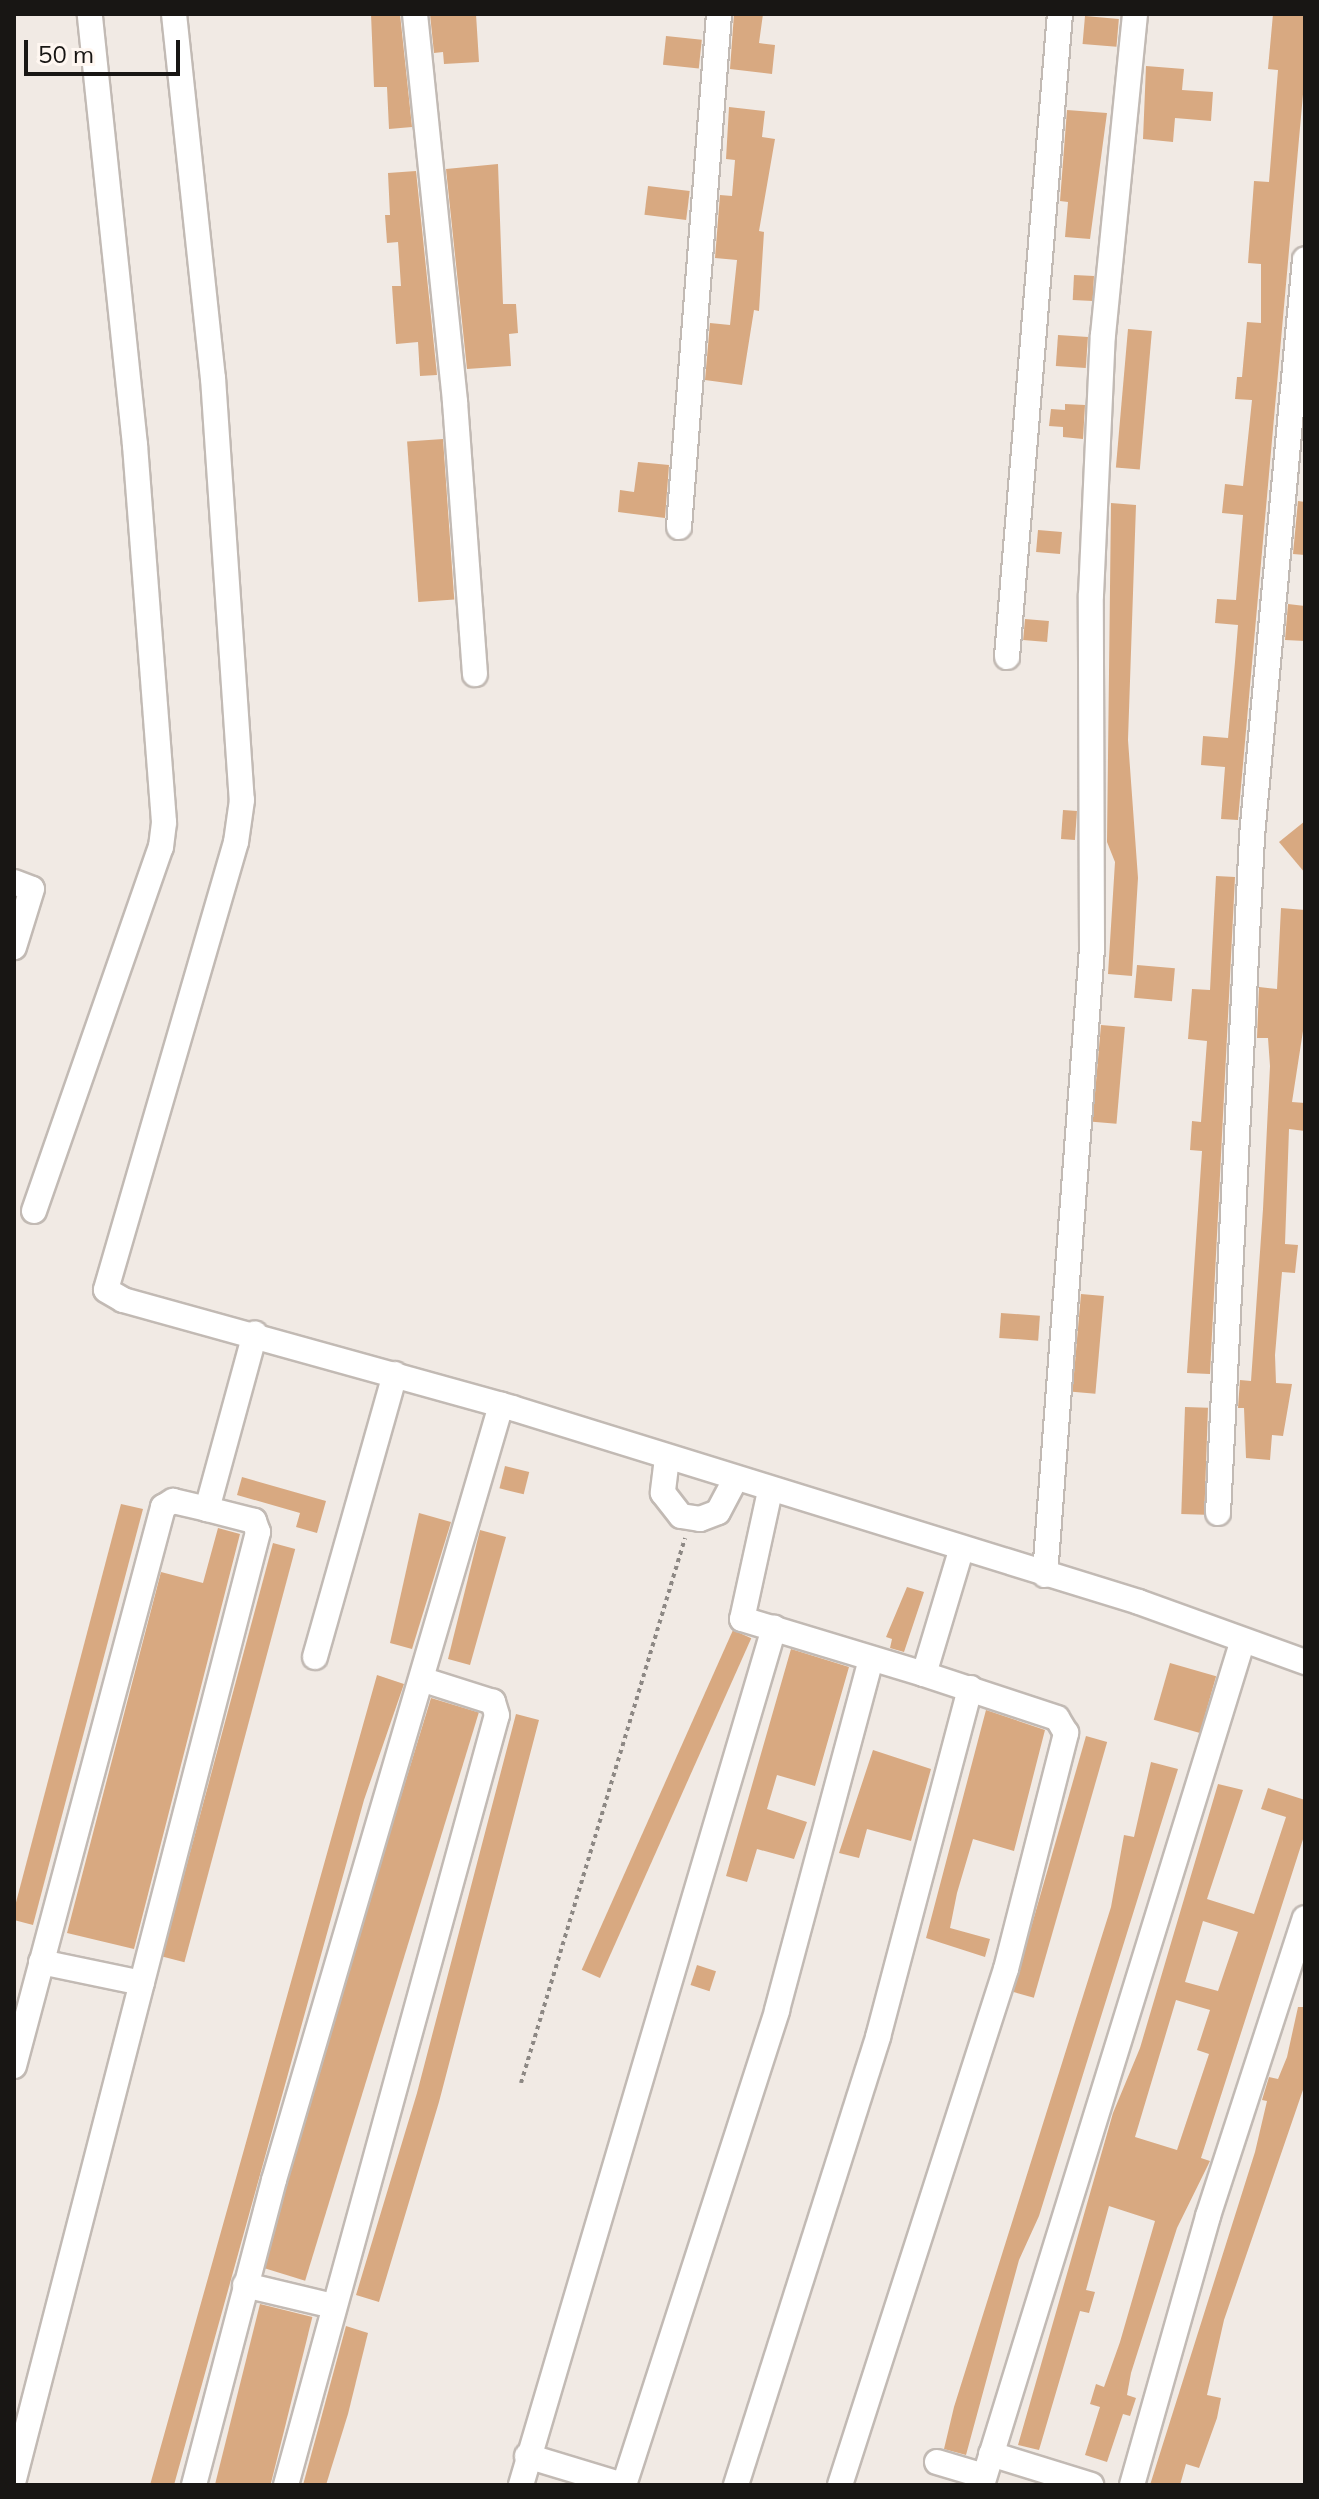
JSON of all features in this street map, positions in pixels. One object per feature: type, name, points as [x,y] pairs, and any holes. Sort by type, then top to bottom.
[{"type":"street","points":[[34,1211],[161,847],[164,822],[135,445],[90,14]]},
{"type":"street","points":[[174,14],[213,378],[242,800],[236,842],[105,1284],[123,1300],[255,1333],[501,1405],[1045,1575],[1305,1662]]},
{"type":"street","points":[[415,14],[455,402],[475,674]]},
{"type":"street","points":[[679,527],[719,14]]},
{"type":"street","points":[[1007,657],[1060,14]]},
{"type":"street","points":[[1045,1575],[1092,948],[1091,595],[1104,320],[1135,14]]},
{"type":"street","points":[[1218,1513],[1252,836],[1305,259]]},
{"type":"street","points":[[14,882],[32,889],[14,947]]},
{"type":"street","points":[[207,1509],[255,1333]]},
{"type":"street","points":[[315,1657],[395,1374]]},
{"type":"street","points":[[194,2485],[245,2285],[424,1680],[501,1405]]},
{"type":"street","points":[[667,1458],[663,1493],[673,1510],[690,1519],[718,1512],[735,1480]]},
{"type":"street","points":[[770,1491],[739,1615],[1057,1718],[1066,1733],[1006,1969],[840,2485]]},
{"type":"street","points":[[14,2066],[163,1507],[173,1501],[254,1521],[258,1532],[142,1983],[18,2443],[14,2479]]},
{"type":"street","points":[[924,1674],[961,1551]]},
{"type":"street","points":[[521,2485],[527,2456],[669,2000],[774,1628]]},
{"type":"street","points":[[986,2472],[1243,1640]]},
{"type":"street","points":[[527,2456],[624,2485],[777,2010],[871,1659]]},
{"type":"street","points":[[286,2485],[497,1715],[493,1702],[424,1680]]},
{"type":"street","points":[[736,2485],[878,2037],[970,1688]]},
{"type":"street","points":[[1132,2485],[1208,2216],[1305,1918]]},
{"type":"street","points":[[41,1962],[142,1983]]},
{"type":"street","points":[[245,2285],[333,2306]]},
{"type":"street","points":[[937,2462],[986,2472],[1091,2485]]},
{"type":"path","points":[[521,2083],[690,1519]]},
{"type":"building","points":[[371,14],[400,14],[412,127],[389,129],[387,87],[374,87]]},
{"type":"building","points":[[430,14],[476,14],[479,62],[444,64],[443,52],[434,53]]},
{"type":"building","points":[[734,14],[763,14],[759,43],[775,45],[772,74],[730,69]]},
{"type":"building","points":[[1273,14],[1305,14],[1305,72],[1238,820],[1221,819],[1225,767],[1201,765],[1203,736],[1228,738],[1238,625],[1215,623],[1217,599],[1236,600],[1243,515],[1222,513],[1225,484],[1243,486],[1252,400],[1235,399],[1237,377],[1242,377],[1247,322],[1261,323],[1261,264],[1248,263],[1254,181],[1269,182],[1278,70],[1268,69]]},
{"type":"building","points":[[1085,16],[1119,19],[1116,47],[1083,44]]},
{"type":"building","points":[[666,36],[702,40],[699,69],[663,65]]},
{"type":"building","points":[[1146,66],[1184,69],[1182,90],[1213,92],[1211,121],[1175,118],[1173,142],[1143,139]]},
{"type":"building","points":[[729,107],[765,111],[762,137],[775,139],[759,231],[764,232],[759,311],[754,310],[742,385],[705,380],[710,323],[730,325],[737,260],[715,258],[720,195],[732,196],[735,160],[726,159]]},
{"type":"building","points":[[1067,110],[1107,113],[1090,239],[1065,237],[1068,202],[1060,201]]},
{"type":"building","points":[[498,164],[503,304],[516,304],[518,333],[509,334],[511,366],[467,369],[446,169]]},
{"type":"building","points":[[416,171],[437,375],[420,376],[418,342],[396,344],[392,286],[401,286],[398,242],[387,243],[385,215],[390,215],[388,173]]},
{"type":"building","points":[[648,186],[690,191],[686,220],[644,215]]},
{"type":"building","points":[[1074,275],[1094,276],[1093,301],[1073,300]]},
{"type":"building","points":[[1128,329],[1152,331],[1140,470],[1116,467]]},
{"type":"building","points":[[1058,335],[1088,337],[1086,368],[1056,366]]},
{"type":"building","points":[[1065,404],[1085,405],[1083,439],[1063,437],[1063,427],[1049,426],[1051,409],[1065,410]]},
{"type":"building","points":[[443,439],[454,600],[418,602],[407,442]]},
{"type":"building","points":[[638,462],[669,465],[665,518],[618,512],[620,490],[634,492]]},
{"type":"building","points":[[1298,501],[1305,502],[1305,555],[1293,554]]},
{"type":"building","points":[[1111,503],[1136,505],[1128,740],[1138,878],[1132,976],[1108,974],[1115,862],[1107,842]]},
{"type":"building","points":[[1038,530],[1062,532],[1060,554],[1036,552]]},
{"type":"building","points":[[1288,604],[1305,606],[1305,641],[1285,640]]},
{"type":"building","points":[[1025,619],[1049,621],[1047,642],[1023,640]]},
{"type":"building","points":[[1063,810],[1077,811],[1075,840],[1061,839]]},
{"type":"building","points":[[1305,821],[1305,873],[1279,842]]},
{"type":"building","points":[[1216,876],[1235,877],[1210,1374],[1187,1373],[1202,1151],[1190,1150],[1192,1121],[1201,1122],[1207,1041],[1188,1039],[1192,989],[1210,990]]},
{"type":"building","points":[[1281,908],[1305,910],[1305,1018],[1292,1102],[1305,1103],[1305,1131],[1289,1129],[1285,1244],[1298,1245],[1295,1273],[1282,1272],[1275,1355],[1276,1383],[1292,1384],[1283,1436],[1272,1435],[1270,1460],[1246,1458],[1244,1408],[1238,1408],[1240,1380],[1251,1381],[1263,1209],[1270,1066],[1268,1038],[1257,1038],[1259,987],[1277,989]]},
{"type":"building","points":[[1137,965],[1175,968],[1172,1001],[1134,998]]},
{"type":"building","points":[[1101,1025],[1125,1027],[1116,1124],[1093,1122]]},
{"type":"building","points":[[1081,1294],[1104,1296],[1095,1394],[1072,1392]]},
{"type":"building","points":[[1001,1313],[1040,1316],[1038,1341],[999,1338]]},
{"type":"building","points":[[1185,1407],[1208,1408],[1204,1515],[1181,1514]]},
{"type":"building","points":[[505,1466],[529,1472],[524,1494],[499,1488]]},
{"type":"building","points":[[242,1477],[326,1501],[317,1533],[296,1527],[300,1513],[237,1495]]},
{"type":"building","points":[[121,1504],[143,1509],[33,1925],[14,1920],[14,1910]]},
{"type":"building","points":[[419,1513],[451,1522],[412,1649],[390,1643]]},
{"type":"building","points":[[218,1528],[240,1534],[134,1949],[67,1933],[161,1572],[203,1583]]},
{"type":"building","points":[[480,1530],[506,1537],[470,1665],[448,1659]]},
{"type":"building","points":[[273,1543],[295,1549],[184,1962],[162,1956]]},
{"type":"building","points":[[907,1587],[924,1592],[904,1652],[890,1648],[892,1639],[886,1637]]},
{"type":"building","points":[[733,1630],[751,1638],[600,1978],[582,1970]]},
{"type":"building","points":[[791,1649],[849,1667],[815,1786],[777,1775],[767,1809],[807,1822],[794,1859],[757,1849],[747,1882],[726,1876]]},
{"type":"building","points":[[1170,1663],[1216,1676],[1200,1733],[1154,1720]]},
{"type":"building","points":[[377,1675],[404,1684],[364,1800],[174,2485],[150,2485]]},
{"type":"building","points":[[431,1698],[479,1713],[305,2281],[257,2266]]},
{"type":"building","points":[[986,1710],[1045,1730],[1014,1851],[973,1839],[957,1893],[950,1928],[990,1939],[985,1957],[926,1938]]},
{"type":"building","points":[[516,1714],[539,1720],[439,2102],[379,2302],[356,2295],[417,2093]]},
{"type":"building","points":[[1086,1736],[1107,1742],[1034,1998],[1013,1992]]},
{"type":"building","points":[[873,1750],[931,1769],[911,1841],[867,1829],[859,1858],[839,1853]]},
{"type":"building","points":[[1151,1762],[1178,1769],[1039,2216],[1019,2260],[966,2455],[944,2449],[954,2407],[1111,1907],[1124,1835],[1134,1837]]},
{"type":"building","points":[[1218,1784],[1243,1790],[1207,1899],[1254,1914],[1286,1817],[1261,1809],[1268,1788],[1305,1800],[1305,1833],[1201,2158],[1210,2161],[1177,2228],[1131,2373],[1127,2395],[1136,2398],[1130,2416],[1123,2414],[1107,2462],[1085,2455],[1100,2407],[1090,2404],[1096,2384],[1104,2387],[1120,2342],[1155,2221],[1109,2206],[1086,2290],[1095,2292],[1089,2313],[1080,2311],[1039,2450],[1018,2445],[1113,2113],[1140,2048]],"holes":[[[1203,1921],[1238,1932],[1218,1991],[1185,1982]],[[1176,2000],[1210,2010],[1197,2050],[1209,2054],[1177,2150],[1135,2137]]]},
{"type":"building","points":[[697,1965],[716,1971],[710,1991],[691,1985]]},
{"type":"building","points":[[1298,2007],[1305,2007],[1305,2084],[1224,2320],[1207,2395],[1221,2398],[1217,2418],[1199,2468],[1186,2464],[1180,2485],[1150,2485],[1255,2152],[1267,2101],[1262,2100],[1269,2077],[1278,2079],[1287,2057]]},
{"type":"building","points":[[260,2304],[312,2317],[271,2485],[215,2485]]},
{"type":"building","points":[[346,2326],[368,2333],[348,2414],[326,2485],[303,2485]]}]
